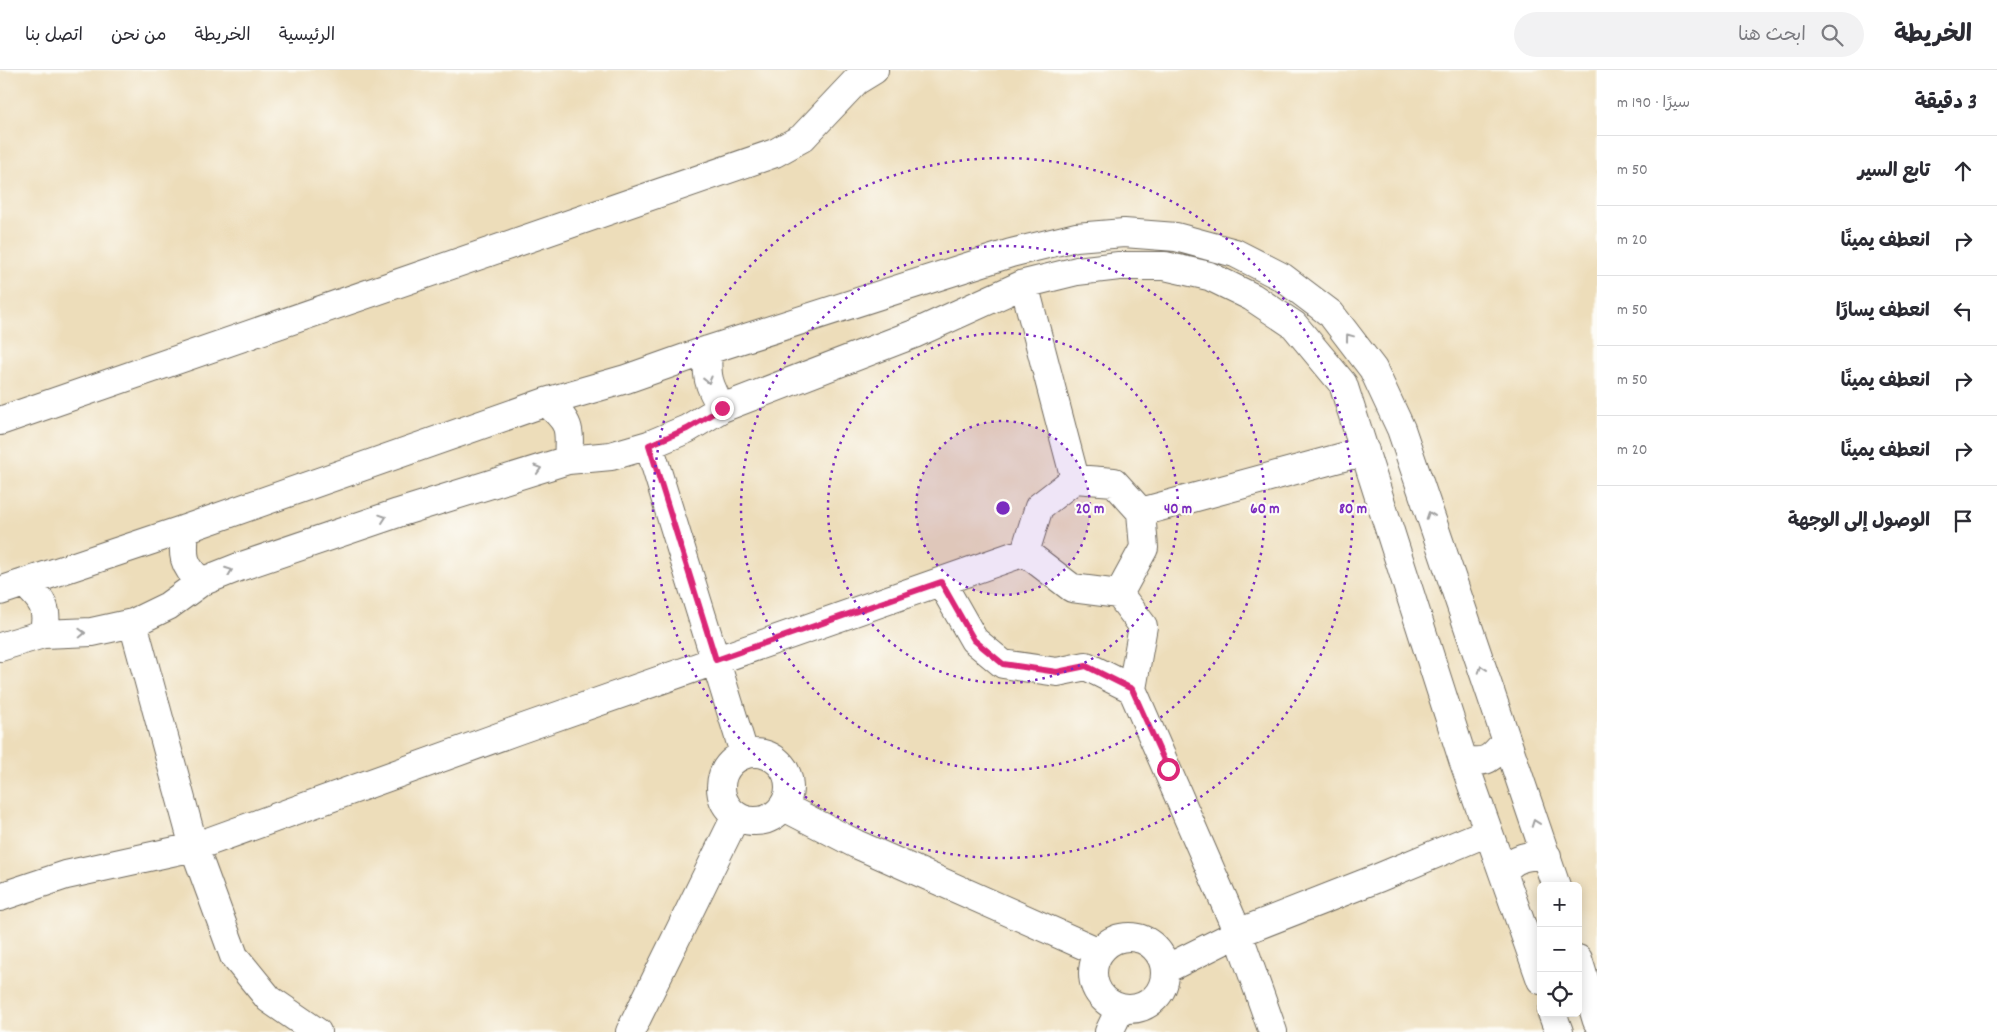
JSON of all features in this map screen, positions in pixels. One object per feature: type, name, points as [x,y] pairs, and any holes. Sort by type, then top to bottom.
[{"type":"street","points":[[0,422],[775,153],[802,138],[856,81],[874,70]]},
{"type":"street","points":[[12,587],[185,529],[546,402],[626,379],[708,350],[1011,253],[1076,237],[1124,234],[1176,237],[1235,253],[1282,277],[1332,314],[1373,369],[1401,429],[1555,882]]},
{"type":"street","points":[[0,647],[43,634],[92,632],[133,623],[168,606],[201,582],[389,516],[568,460],[611,456],[649,445],[687,429],[722,408],[914,334],[1024,284],[1077,271],[1119,266],[1165,266],[1210,276],[1252,297],[1294,326],[1343,384],[1463,760],[1538,972]]},
{"type":"street","points":[[1024,284],[1075,479]]},
{"type":"street","points":[[708,350],[706,373],[710,389],[722,408]]},
{"type":"street","points":[[1343,384],[1373,369]]},
{"type":"street","points":[[546,402],[560,414],[567,424],[569,437],[568,460]]},
{"type":"street","points":[[649,445],[744,753]]},
{"type":"street","points":[[1141,512],[1365,451]]},
{"type":"street","points":[[1025,552],[1039,507],[1075,479],[1114,482],[1141,512],[1144,548],[1119,594]]},
{"type":"street","points":[[185,529],[183,553],[185,563],[201,582]]},
{"type":"street","points":[[0,897],[66,875],[194,847],[716,660],[1025,552]]},
{"type":"street","points":[[1025,552],[1072,588],[1119,594],[1143,626],[1132,689],[1238,933],[1273,1032]]},
{"type":"street","points":[[941,582],[974,640],[1003,664],[1057,672],[1086,666],[1132,689]]},
{"type":"street","points":[[12,587],[38,596],[45,610],[46,622],[43,634]]},
{"type":"street","points":[[133,623],[194,847],[234,956],[269,999],[317,1032]]},
{"type":"street","points":[[1463,760],[1476,763],[1487,761],[1496,754],[1506,741]]},
{"type":"street","points":[[744,753],[766,753],[784,766],[791,786],[784,807],[770,818],[753,821],[736,816],[723,801],[720,782],[728,764],[744,753]]},
{"type":"street","points":[[784,807],[856,844],[1099,952]]},
{"type":"street","points":[[630,1032],[736,816]]},
{"type":"street","points":[[1166,969],[1238,933],[1488,832]]},
{"type":"street","points":[[1503,872],[1520,857],[1547,856]]},
{"type":"street","points":[[1130,937],[1147,941],[1160,953],[1166,969],[1164,987],[1154,1001],[1115,1021],[1105,1000],[1095,986],[1093,969],[1099,952],[1113,941],[1130,937]]},
{"type":"street","points":[[1582,972],[1597,1022]]},
{"type":"street","points":[[1553,1017],[1558,1032]]},
{"type":"route","points":[[722,408],[687,429],[649,445],[716,660],[941,582],[974,640],[1003,664],[1057,672],[1086,666],[1132,689],[1168,769]]}]
